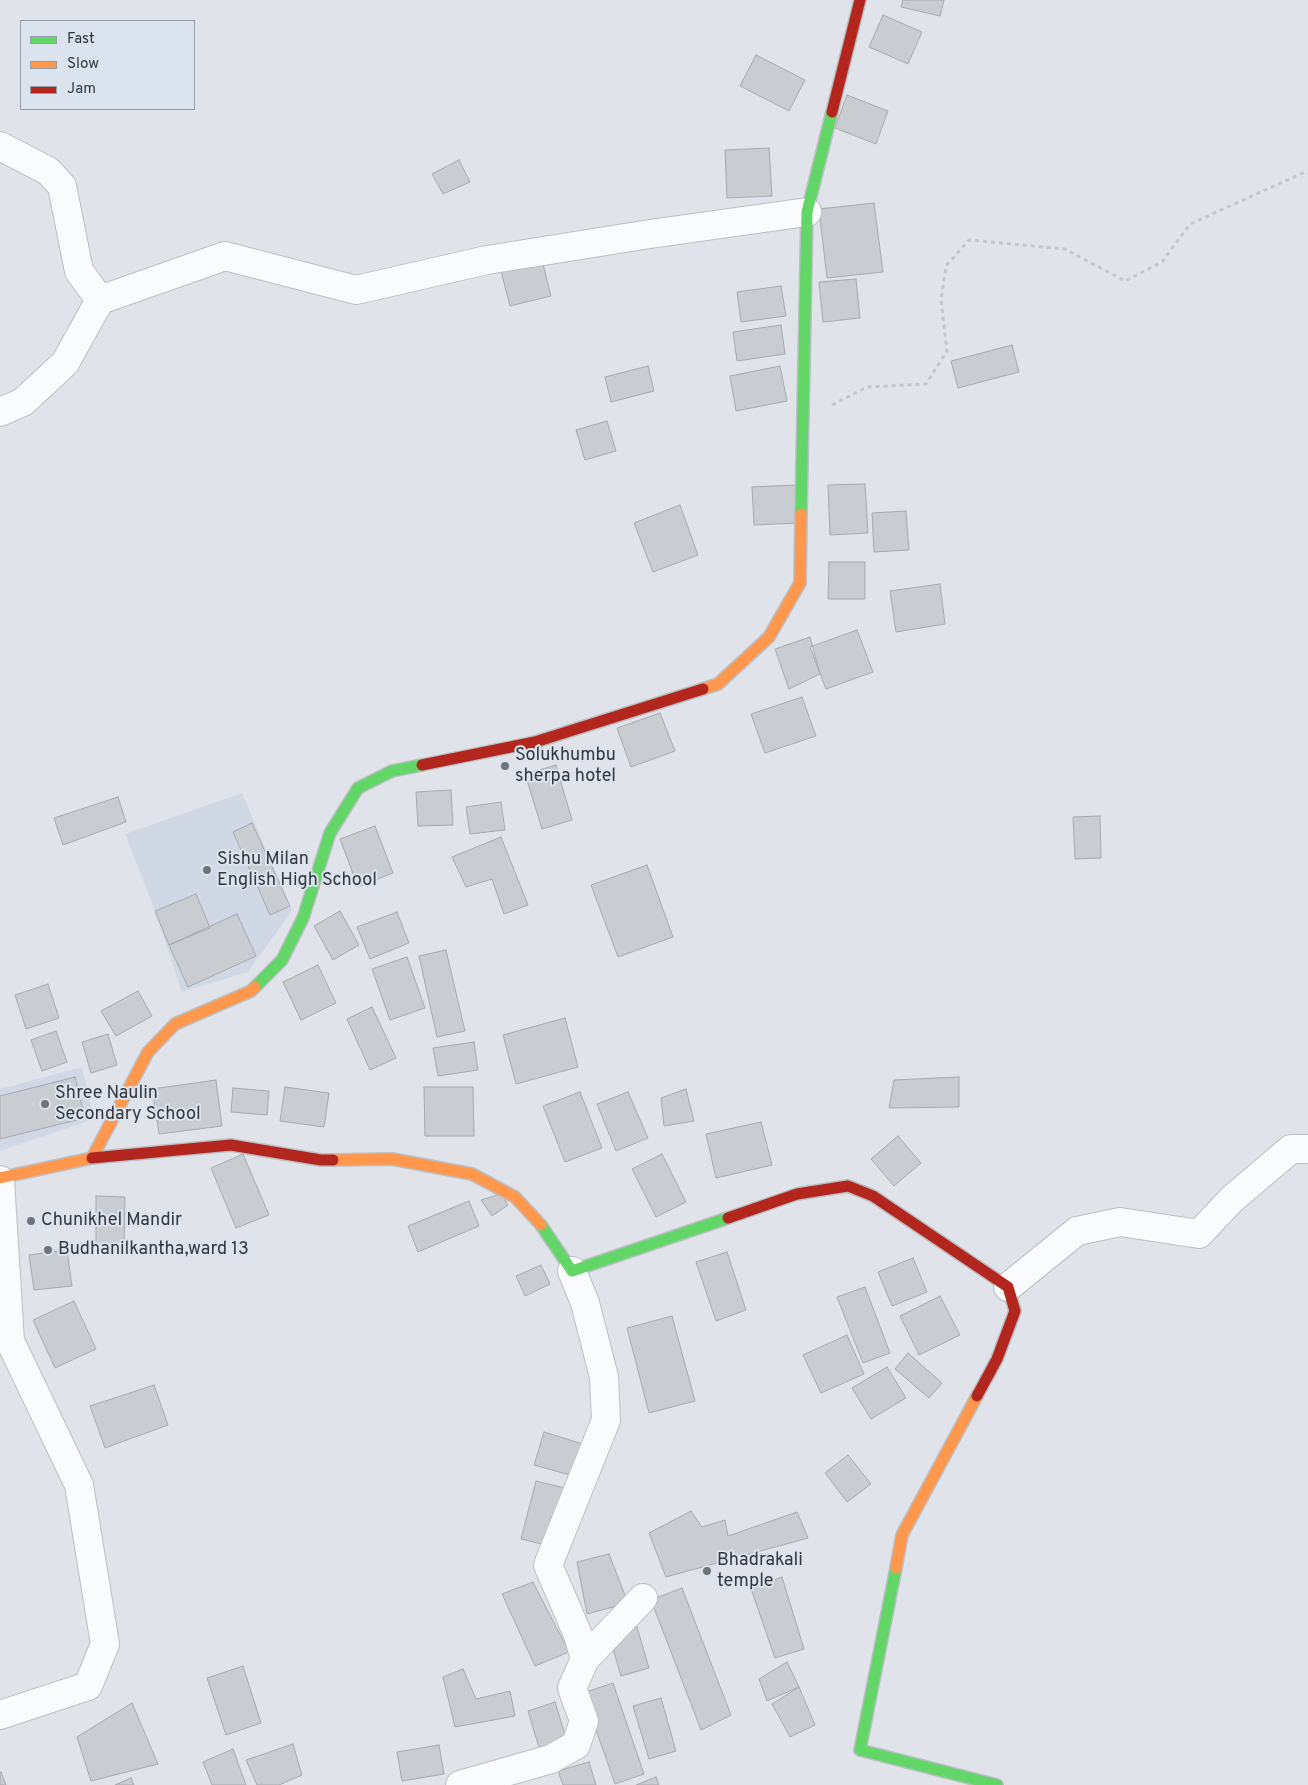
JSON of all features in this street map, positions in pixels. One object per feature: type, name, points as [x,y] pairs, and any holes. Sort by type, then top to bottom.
[{"type":"street","points":[[92,1158],[148,1052],[175,1024],[251,991],[282,960],[303,918],[330,833],[358,788],[392,771],[535,742],[718,684],[769,637],[800,584],[807,212],[860,0]]},
{"type":"street","points":[[0,146],[48,171],[62,186],[79,271],[100,300]]},
{"type":"street","points":[[0,412],[23,402],[65,363],[100,300],[225,256],[356,290],[487,260],[650,234],[807,212]]},
{"type":"street","points":[[0,1715],[88,1686],[105,1644],[79,1485],[10,1341],[0,1179],[92,1158],[231,1146],[321,1160],[392,1159],[472,1174],[515,1196],[542,1226],[572,1271],[586,1303],[604,1377],[606,1420],[548,1565],[578,1635],[585,1659]]},
{"type":"street","points":[[1008,1287],[1077,1231],[1120,1222],[1199,1234],[1232,1199],[1291,1148],[1308,1149]]},
{"type":"street","points":[[572,1271],[797,1194],[848,1186],[873,1196],[1008,1287],[1015,1310],[996,1359],[902,1535],[860,1750],[997,1785]]},
{"type":"street","points":[[460,1785],[551,1759],[576,1746],[584,1721],[572,1688],[585,1659],[643,1598]]},
{"type":"path","points":[[803,420],[867,387],[926,384],[947,351],[941,300],[946,266],[968,240],[1065,249],[1125,281],[1162,262],[1190,224],[1305,172],[1308,173]]},
{"type":"shaded area","name":"Sishu Milan English High School","points":[[242,793],[290,906],[293,909],[248,972],[182,992],[155,911],[125,834]]},
{"type":"shaded area","name":"Shree Naulin Secondary School","points":[[82,1067],[94,1119],[0,1151],[0,1089]]},
{"type":"building","points":[[903,0],[944,0],[940,16],[901,7]]},
{"type":"building","points":[[883,15],[922,32],[908,64],[869,47]]},
{"type":"building","points":[[756,55],[805,80],[789,111],[740,86]]},
{"type":"building","points":[[847,95],[888,111],[876,144],[835,128]]},
{"type":"building","points":[[769,148],[772,196],[727,198],[725,150]]},
{"type":"building","points":[[459,160],[470,182],[443,194],[432,174]]},
{"type":"building","points":[[874,203],[883,272],[827,278],[819,209]]},
{"type":"building","points":[[540,252],[551,296],[510,306],[499,263]]},
{"type":"building","points":[[856,279],[860,318],[823,322],[819,282]]},
{"type":"building","points":[[781,286],[786,316],[741,322],[737,292]]},
{"type":"building","points":[[781,325],[785,354],[737,361],[733,332]]},
{"type":"building","points":[[1012,345],[1019,372],[958,388],[951,361]]},
{"type":"building","points":[[648,366],[654,391],[611,402],[605,377]]},
{"type":"building","points":[[780,366],[787,401],[736,411],[730,376]]},
{"type":"building","points":[[607,421],[616,451],[585,460],[576,430]]},
{"type":"building","points":[[865,484],[868,533],[830,535],[828,485]]},
{"type":"building","points":[[796,485],[798,523],[754,525],[752,487]]},
{"type":"building","points":[[680,505],[698,555],[653,572],[634,523]]},
{"type":"building","points":[[906,511],[909,550],[874,552],[872,513]]},
{"type":"building","points":[[829,562],[865,562],[865,599],[828,599]]},
{"type":"building","points":[[940,584],[945,624],[896,632],[890,591]]},
{"type":"building","points":[[857,630],[873,672],[826,689],[810,647]]},
{"type":"building","points":[[810,637],[820,674],[789,689],[775,649]]},
{"type":"building","points":[[802,697],[816,736],[765,753],[751,714]]},
{"type":"building","points":[[660,713],[675,751],[631,767],[617,728]]},
{"type":"building","points":[[556,765],[572,820],[542,829],[525,774]]},
{"type":"building","points":[[451,790],[453,825],[418,826],[416,792]]},
{"type":"building","points":[[118,797],[126,822],[63,845],[54,818]]},
{"type":"building","points":[[501,802],[505,830],[470,834],[466,807]]},
{"type":"building","points":[[1100,816],[1101,858],[1075,859],[1073,817]]},
{"type":"building","points":[[252,823],[290,906],[270,915],[233,832]]},
{"type":"building","points":[[375,826],[393,873],[358,887],[340,839]]},
{"type":"building","points":[[501,837],[528,905],[504,914],[492,879],[466,887],[452,857]]},
{"type":"building","points":[[647,865],[673,937],[618,957],[591,885]]},
{"type":"building","points":[[196,894],[210,928],[169,945],[155,911]]},
{"type":"building","points":[[340,911],[359,945],[333,960],[314,926]]},
{"type":"building","points":[[397,912],[409,943],[370,959],[357,927]]},
{"type":"building","points":[[237,914],[256,956],[188,987],[169,945]]},
{"type":"building","points":[[446,950],[465,1031],[437,1037],[419,956]]},
{"type":"building","points":[[407,957],[425,1008],[390,1020],[372,969]]},
{"type":"building","points":[[318,965],[336,1003],[301,1020],[283,982]]},
{"type":"building","points":[[48,984],[59,1018],[26,1029],[15,995]]},
{"type":"building","points":[[138,991],[152,1016],[116,1036],[101,1011]]},
{"type":"building","points":[[372,1007],[396,1058],[370,1070],[347,1019]]},
{"type":"building","points":[[565,1018],[578,1067],[516,1084],[503,1035]]},
{"type":"building","points":[[56,1031],[67,1062],[42,1071],[31,1040]]},
{"type":"building","points":[[108,1034],[117,1065],[91,1073],[82,1042]]},
{"type":"building","points":[[474,1042],[478,1070],[438,1076],[433,1048]]},
{"type":"building","name":"Shree Naulin Secondary School","points":[[75,1077],[85,1118],[0,1139],[0,1096]]},
{"type":"building","points":[[959,1077],[959,1107],[889,1108],[894,1080]]},
{"type":"building","points":[[216,1080],[222,1126],[159,1134],[152,1089]]},
{"type":"building","points":[[285,1087],[329,1093],[324,1127],[280,1121]]},
{"type":"building","points":[[424,1087],[473,1087],[474,1136],[425,1136]]},
{"type":"building","points":[[233,1088],[269,1091],[267,1115],[231,1112]]},
{"type":"building","points":[[686,1089],[694,1121],[664,1126],[661,1098]]},
{"type":"building","points":[[580,1092],[602,1148],[565,1162],[543,1106]]},
{"type":"building","points":[[628,1092],[648,1138],[616,1151],[597,1104]]},
{"type":"building","points":[[761,1122],[772,1165],[716,1178],[706,1134]]},
{"type":"building","points":[[898,1136],[921,1163],[894,1186],[871,1159]]},
{"type":"building","points":[[243,1154],[269,1215],[236,1228],[211,1168]]},
{"type":"building","points":[[662,1154],[686,1202],[656,1217],[632,1169]]},
{"type":"building","points":[[501,1194],[508,1205],[492,1216],[481,1200]]},
{"type":"building","points":[[96,1196],[125,1197],[124,1249],[96,1248]]},
{"type":"building","points":[[469,1201],[479,1226],[418,1252],[408,1226]]},
{"type":"building","points":[[67,1250],[72,1286],[34,1290],[29,1255]]},
{"type":"building","points":[[727,1252],[746,1310],[716,1321],[696,1262]]},
{"type":"building","points":[[913,1258],[927,1292],[892,1306],[878,1272]]},
{"type":"building","points":[[541,1265],[550,1284],[525,1296],[516,1276]]},
{"type":"building","points":[[865,1287],[890,1353],[863,1363],[837,1297]]},
{"type":"building","points":[[940,1296],[960,1335],[919,1355],[900,1316]]},
{"type":"building","points":[[74,1301],[96,1349],[55,1368],[33,1320]]},
{"type":"building","points":[[672,1316],[695,1401],[649,1413],[627,1328]]},
{"type":"building","points":[[847,1335],[864,1374],[821,1393],[803,1355]]},
{"type":"building","points":[[908,1353],[942,1383],[929,1398],[895,1369]]},
{"type":"building","points":[[887,1367],[906,1398],[871,1419],[852,1388]]},
{"type":"building","points":[[154,1385],[168,1425],[105,1448],[90,1406]]},
{"type":"building","points":[[544,1432],[586,1445],[577,1477],[534,1465]]},
{"type":"building","points":[[848,1455],[871,1484],[847,1502],[825,1473]]},
{"type":"building","points":[[536,1481],[565,1488],[550,1546],[521,1539]]},
{"type":"building","points":[[691,1511],[702,1527],[725,1520],[728,1536],[797,1512],[808,1538],[666,1577],[649,1533]]},
{"type":"building","points":[[609,1554],[628,1603],[587,1614],[577,1562]]},
{"type":"building","points":[[782,1577],[804,1649],[775,1658],[751,1589]]},
{"type":"building","points":[[533,1582],[569,1652],[535,1666],[502,1594]]},
{"type":"building","points":[[682,1588],[731,1715],[701,1730],[651,1600]]},
{"type":"building","points":[[637,1627],[649,1668],[621,1676],[609,1635]]},
{"type":"building","points":[[787,1662],[799,1687],[767,1701],[759,1679]]},
{"type":"building","points":[[243,1666],[261,1723],[226,1735],[207,1678]]},
{"type":"building","points":[[463,1669],[476,1699],[510,1691],[515,1716],[455,1727],[443,1677]]},
{"type":"building","points":[[613,1683],[644,1774],[615,1784],[583,1693]]},
{"type":"building","points":[[799,1687],[815,1725],[790,1737],[772,1704]]},
{"type":"building","points":[[661,1698],[676,1751],[649,1759],[633,1706]]},
{"type":"building","points":[[555,1702],[568,1744],[540,1751],[528,1711]]},
{"type":"building","points":[[132,1703],[158,1764],[91,1781],[77,1737]]},
{"type":"building","points":[[293,1744],[302,1775],[279,1785],[257,1785],[246,1760]]},
{"type":"building","points":[[439,1745],[444,1774],[402,1781],[397,1752]]},
{"type":"building","points":[[233,1749],[246,1785],[212,1785],[203,1762]]},
{"type":"building","points":[[589,1762],[596,1785],[563,1785],[558,1771]]},
{"type":"building","points":[[1,1772],[6,1785],[0,1785]]},
{"type":"building","points":[[656,1777],[659,1785],[636,1785]]},
{"type":"building","points":[[131,1778],[134,1785],[115,1785]]},
{"type":"traffic: fast","points":[[801,514],[807,212],[832,112]]},
{"type":"traffic: fast","points":[[255,987],[282,960],[303,918],[330,833],[358,788],[392,771],[422,765]]},
{"type":"traffic: fast","points":[[541,1225],[572,1271],[728,1218]]},
{"type":"traffic: fast","points":[[896,1568],[860,1750],[997,1785]]},
{"type":"traffic: slow","points":[[703,689],[718,684],[769,637],[800,583],[801,514]]},
{"type":"traffic: slow","points":[[0,1178],[92,1158],[148,1052],[175,1024],[251,991],[255,987]]},
{"type":"traffic: slow","points":[[333,1160],[392,1159],[472,1174],[515,1197],[541,1225]]},
{"type":"traffic: slow","points":[[896,1568],[902,1535],[977,1396]]},
{"type":"traffic: jam","points":[[832,112],[860,0]]},
{"type":"traffic: jam","points":[[422,765],[535,742],[703,689]]},
{"type":"traffic: jam","points":[[92,1158],[231,1145],[321,1160],[333,1160]]},
{"type":"traffic: jam","points":[[728,1218],[797,1194],[848,1186],[873,1196],[1008,1287],[1015,1311],[997,1359],[977,1396]]},
{"type":"place","name":"Solukhumbu sherpa hotel","points":[[505,766]]},
{"type":"place","name":"Sishu Milan English High School","points":[[207,870]]},
{"type":"place","name":"Shree Naulin Secondary School","points":[[45,1104]]},
{"type":"place","name":"Chunikhel Mandir","points":[[31,1221]]},
{"type":"place","name":"Budhanilkantha,ward 13","points":[[48,1250]]},
{"type":"place","name":"Bhadrakali temple","points":[[707,1571]]}]
